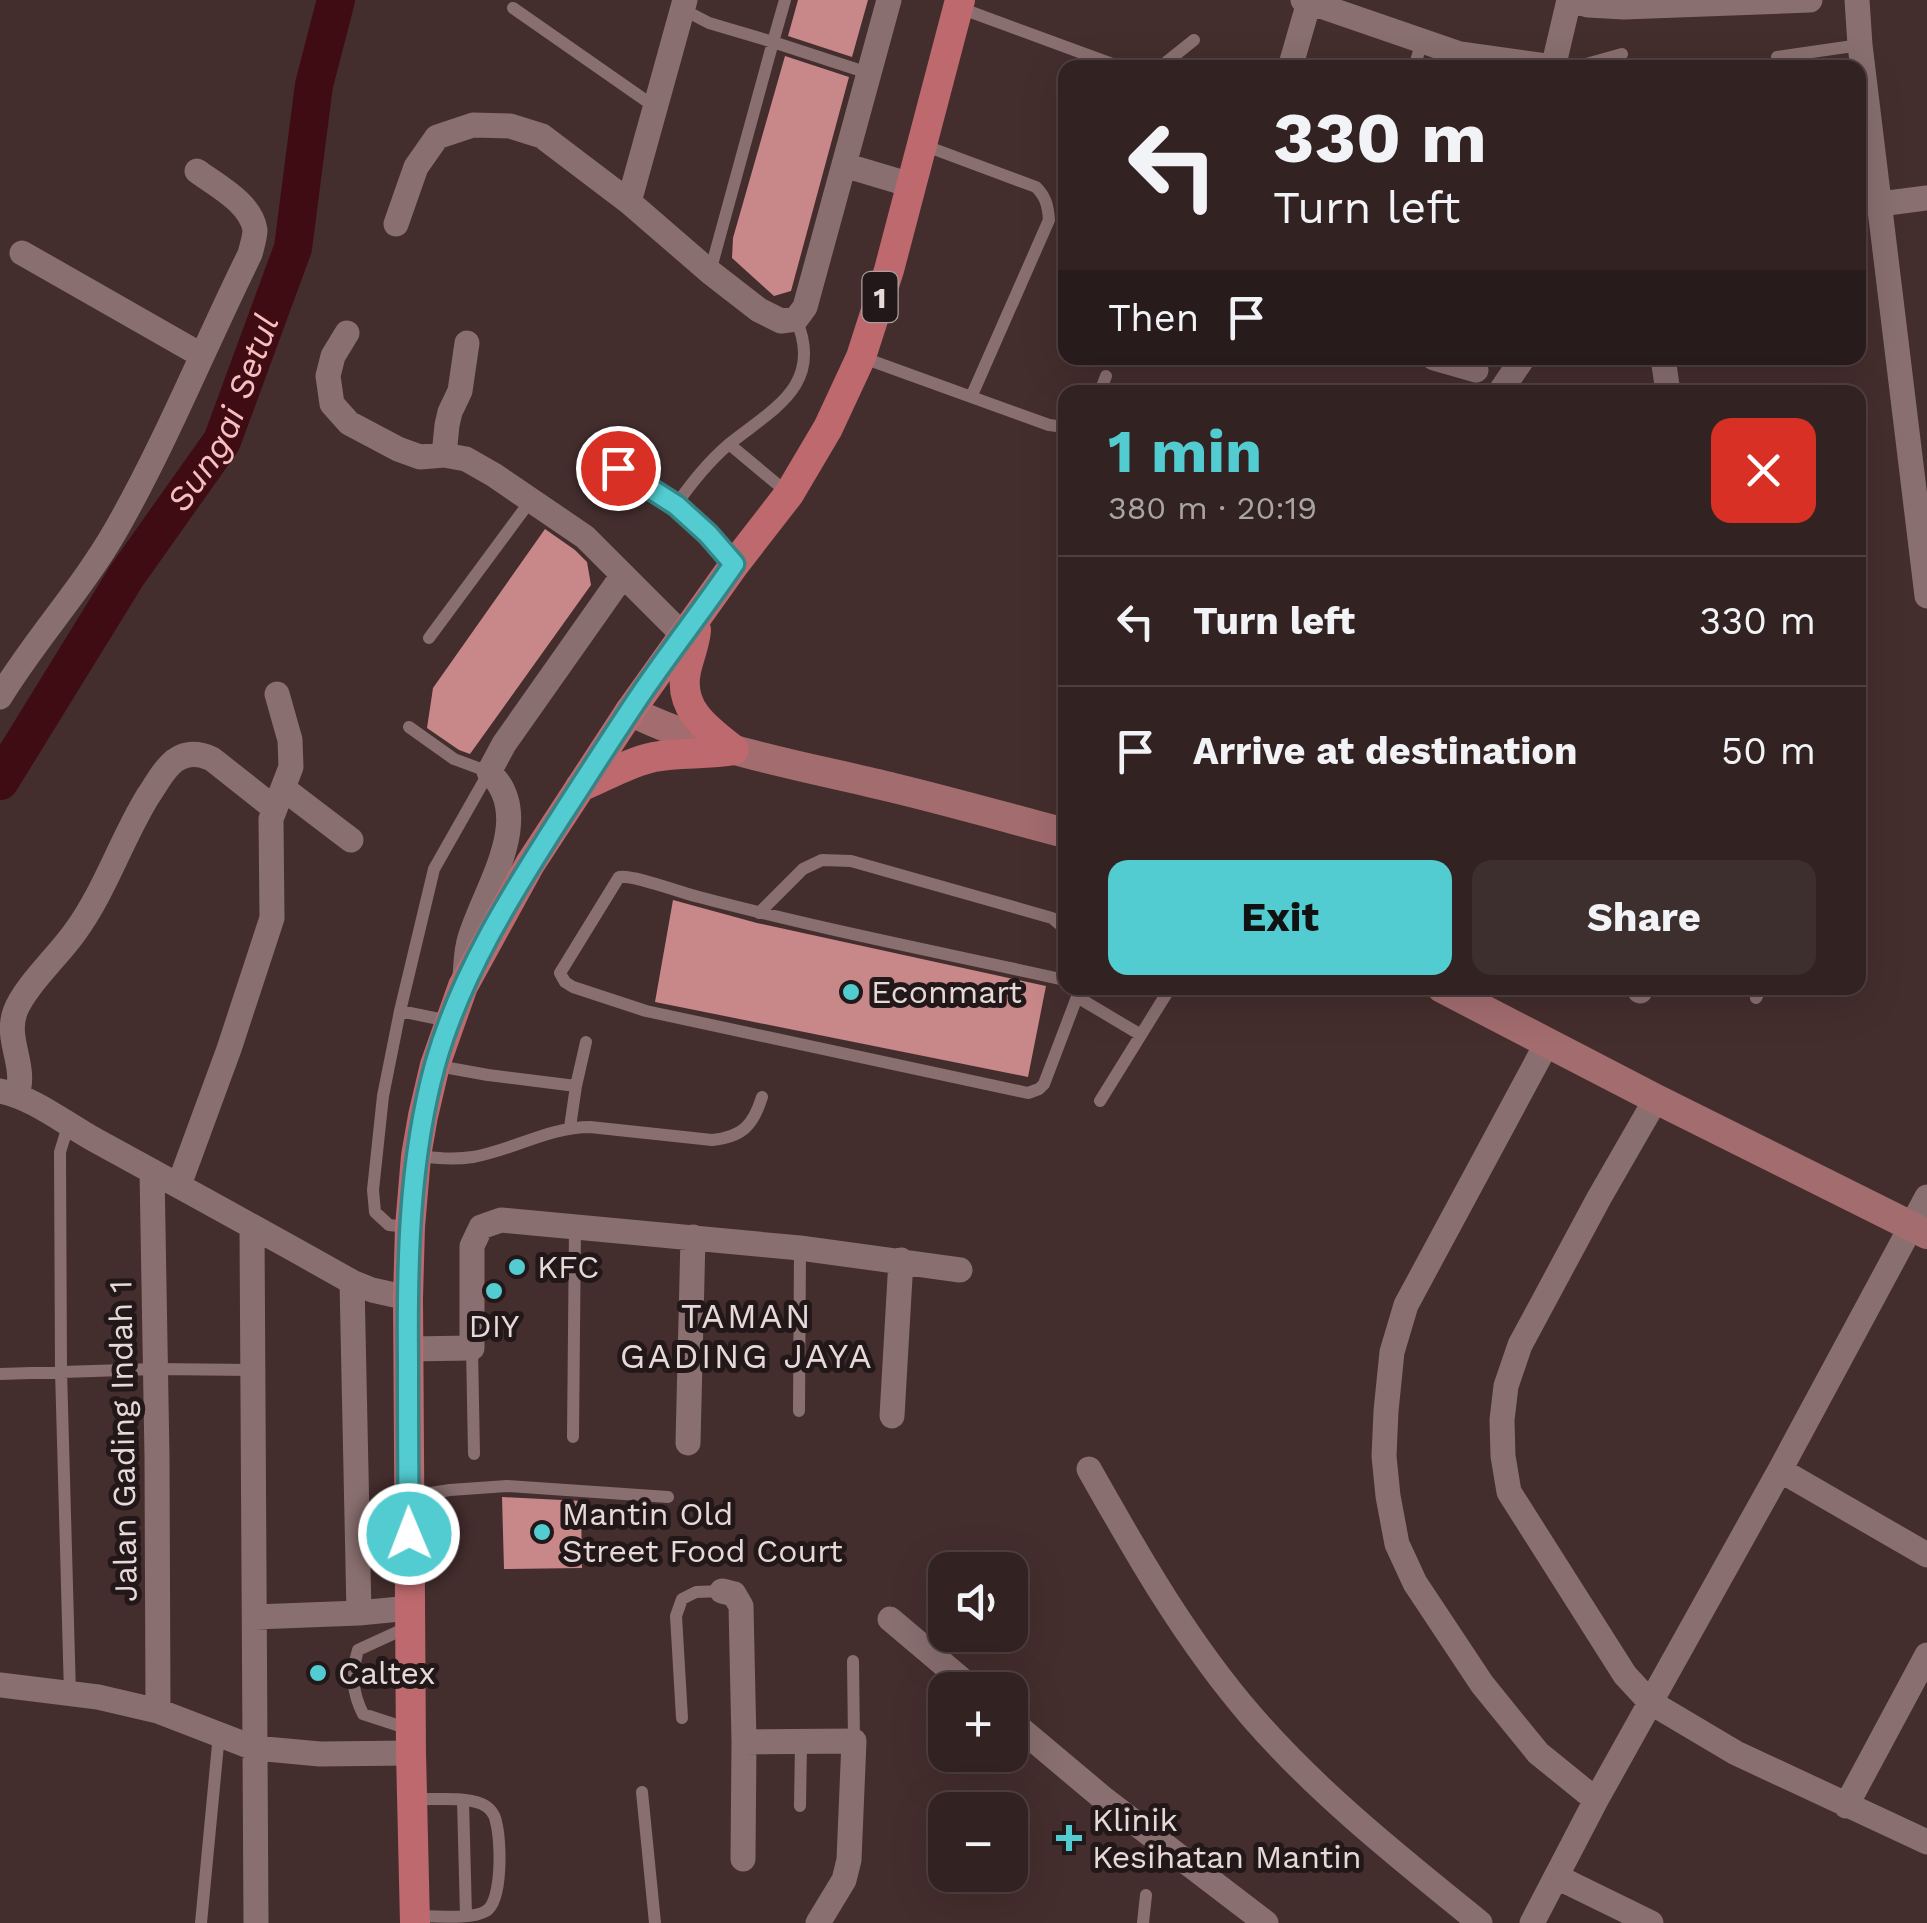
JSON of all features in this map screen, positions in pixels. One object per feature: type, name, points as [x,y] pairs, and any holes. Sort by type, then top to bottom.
[{"type":"main road","name":"1","points":[[414,1921],[408,1298],[416,1156],[435,1065],[464,986],[530,864],[630,711],[789,494],[828,428],[861,357],[890,270],[959,4]]},
{"type":"main road","points":[[690,627],[695,640],[685,675],[690,710],[734,750]]},
{"type":"main road","points":[[630,711],[692,738],[734,750],[1058,832]]},
{"type":"main road","points":[[580,787],[657,756],[734,750]]},
{"type":"main road","points":[[1455,995],[1919,1230]]},
{"type":"street","points":[[396,224],[416,167],[436,137],[473,126],[510,126],[542,136],[759,310],[781,321],[796,319],[805,306],[889,0]]},
{"type":"street","points":[[1555,60],[1570,0],[1624,7],[1810,0]]},
{"type":"street","points":[[1857,0],[1862,60]]},
{"type":"street","points":[[1292,60],[1306,1],[1460,54],[1489,60]]},
{"type":"street","points":[[629,202],[656,108],[678,3]]},
{"type":"street","points":[[1866,92],[1920,464],[1927,596]]},
{"type":"street","points":[[844,165],[911,186]]},
{"type":"street","points":[[0,696],[88,576],[118,527],[250,254],[255,232],[250,214],[197,172]]},
{"type":"street","points":[[1880,204],[1927,198]]},
{"type":"street","points":[[22,253],[202,355]]},
{"type":"street","points":[[347,333],[333,356],[328,376],[332,404],[348,424],[420,456],[466,459],[585,537],[622,576],[690,627]]},
{"type":"street","points":[[444,455],[447,426],[460,391],[468,343]]},
{"type":"street","points":[[464,986],[469,940],[506,846],[506,798],[498,780],[489,772],[504,744],[622,576]]},
{"type":"street","points":[[179,1185],[272,918],[271,819],[291,766],[290,740],[277,694]]},
{"type":"street","points":[[351,840],[212,759],[200,754],[185,755],[172,762],[137,814],[75,933],[16,1009],[12,1034],[21,1071],[9,1093],[352,1282],[408,1298]]},
{"type":"street","points":[[1546,1044],[1406,1305],[1392,1352],[1384,1456],[1397,1544],[1415,1583],[1482,1684],[1538,1753],[1596,1800]]},
{"type":"street","points":[[1656,1100],[1520,1345],[1506,1386],[1502,1420],[1502,1456],[1510,1492],[1626,1675],[1650,1702],[1736,1753],[1927,1842]]},
{"type":"street","name":"Jalan Gading Indah 1","points":[[152,1171],[158,1711]]},
{"type":"street","points":[[1532,1923],[1650,1702],[1919,1230],[1927,1197]]},
{"type":"street","points":[[408,1349],[472,1348],[472,1246],[481,1227],[501,1220],[800,1248],[960,1270]]},
{"type":"street","points":[[252,1227],[256,1923]]},
{"type":"street","points":[[688,1443],[693,1237]]},
{"type":"street","points":[[892,1416],[901,1260]]},
{"type":"street","points":[[352,1282],[359,1613]]},
{"type":"street","points":[[1089,1468],[1180,1624],[1253,1718],[1356,1822],[1480,1923]]},
{"type":"street","points":[[1780,1470],[1927,1555]]},
{"type":"street","points":[[722,1591],[734,1594],[741,1606],[743,1860]]},
{"type":"street","points":[[254,1617],[359,1613],[410,1617]]},
{"type":"street","points":[[890,1619],[953,1672]]},
{"type":"street","points":[[1846,1806],[1927,1656]]},
{"type":"street","points":[[0,1685],[98,1698],[158,1711],[254,1748],[320,1754],[411,1741]]},
{"type":"street","points":[[1028,1735],[1104,1800],[1266,1923]]},
{"type":"street","points":[[744,1742],[854,1741],[849,1860],[844,1880],[818,1923]]},
{"type":"street","points":[[1557,1877],[1651,1923]]},
{"type":"lane","points":[[710,272],[784,0]]},
{"type":"lane","points":[[678,3],[708,22],[868,73]]},
{"type":"lane","points":[[959,4],[1102,60]]},
{"type":"lane","points":[[514,8],[656,108]]},
{"type":"lane","points":[[1169,60],[1194,40]]},
{"type":"lane","points":[[1416,60],[1422,41]]},
{"type":"lane","points":[[1777,57],[1860,44]]},
{"type":"lane","points":[[1600,60],[1622,54]]},
{"type":"lane","points":[[923,145],[1036,187],[1048,205],[1049,220],[972,396]]},
{"type":"lane","points":[[676,505],[699,472],[786,398],[803,363],[804,344],[796,319]]},
{"type":"lane","points":[[861,357],[1058,426]]},
{"type":"lane","points":[[1103,385],[1106,376]]},
{"type":"lane","points":[[729,444],[789,494]]},
{"type":"lane","points":[[618,468],[676,505],[734,564]]},
{"type":"lane","points":[[429,638],[531,500]]},
{"type":"lane","points":[[408,728],[454,759],[489,772],[434,870],[384,1096],[372,1190],[375,1212],[389,1225],[410,1227]]},
{"type":"lane","points":[[759,913],[803,869],[822,860],[851,861],[1058,923]]},
{"type":"lane","points":[[1058,978],[759,913],[630,876],[619,877],[560,973],[573,987],[646,1011],[1028,1093],[1044,1084],[1081,995]]},
{"type":"lane","points":[[1082,995],[1141,1035]]},
{"type":"lane","points":[[1100,1101],[1166,995]]},
{"type":"lane","points":[[400,1010],[449,1021]]},
{"type":"lane","points":[[570,1127],[586,1042]]},
{"type":"lane","points":[[435,1065],[576,1086]]},
{"type":"lane","points":[[416,1156],[474,1157],[570,1127],[712,1140],[727,1138],[742,1132],[757,1115],[762,1097]]},
{"type":"lane","points":[[68,1126],[60,1152],[61,1370],[70,1694]]},
{"type":"lane","points":[[573,1437],[576,1226]]},
{"type":"lane","points":[[799,1412],[800,1248]]},
{"type":"lane","points":[[472,1348],[474,1454]]},
{"type":"lane","points":[[0,1374],[156,1368],[253,1370]]},
{"type":"lane","points":[[409,1497],[506,1486],[668,1497]]},
{"type":"lane","points":[[682,1718],[676,1616],[682,1600],[696,1592],[722,1591]]},
{"type":"lane","points":[[410,1617],[358,1650],[353,1693],[363,1714],[411,1741]]},
{"type":"lane","points":[[853,1661],[854,1741]]},
{"type":"lane","points":[[201,1923],[219,1734]]},
{"type":"lane","points":[[800,1806],[801,1742]]},
{"type":"lane","points":[[642,1792],[655,1923]]},
{"type":"lane","points":[[412,1800],[463,1801],[492,1810],[497,1822],[499,1887],[495,1902],[485,1912],[414,1921]]},
{"type":"lane","points":[[463,1801],[466,1916]]},
{"type":"lane","points":[[1143,1923],[1146,1896]]},
{"type":"building","points":[[798,0],[868,0],[852,57],[788,36]]},
{"type":"building","points":[[785,56],[849,77],[791,291],[774,296],[732,258],[733,238]]},
{"type":"building","points":[[545,529],[587,562],[591,585],[470,754],[427,728],[433,688]]},
{"type":"building","name":"Econmart","points":[[673,900],[757,923],[1046,986],[1028,1077],[655,1002]]},
{"type":"building","name":"Mantin Old Street Food Court","points":[[502,1497],[581,1501],[582,1568],[504,1569]]},
{"type":"waterway","name":"Sungai Setul","points":[[0,781],[127,575],[222,441],[293,248],[314,85],[336,0]]},
{"type":"place","name":"Econmart","points":[[851,992]]},
{"type":"place","name":"KFC","points":[[517,1267]]},
{"type":"place","name":"DIY","points":[[494,1291]]},
{"type":"place","name":"Mantin Old Street Food Court","points":[[542,1532]]},
{"type":"place","name":"Caltex","points":[[318,1673]]},
{"type":"place","name":"Klinik Kesihatan Mantin","points":[[1069,1838]]},
{"type":"district","name":"TAMAN GADING JAYA","points":[[747,1336]]},
{"type":"route","points":[[409,1534],[410,1227],[423,1116],[449,1021],[480,954],[530,864],[644,690],[734,564],[676,505],[618,468]]}]
